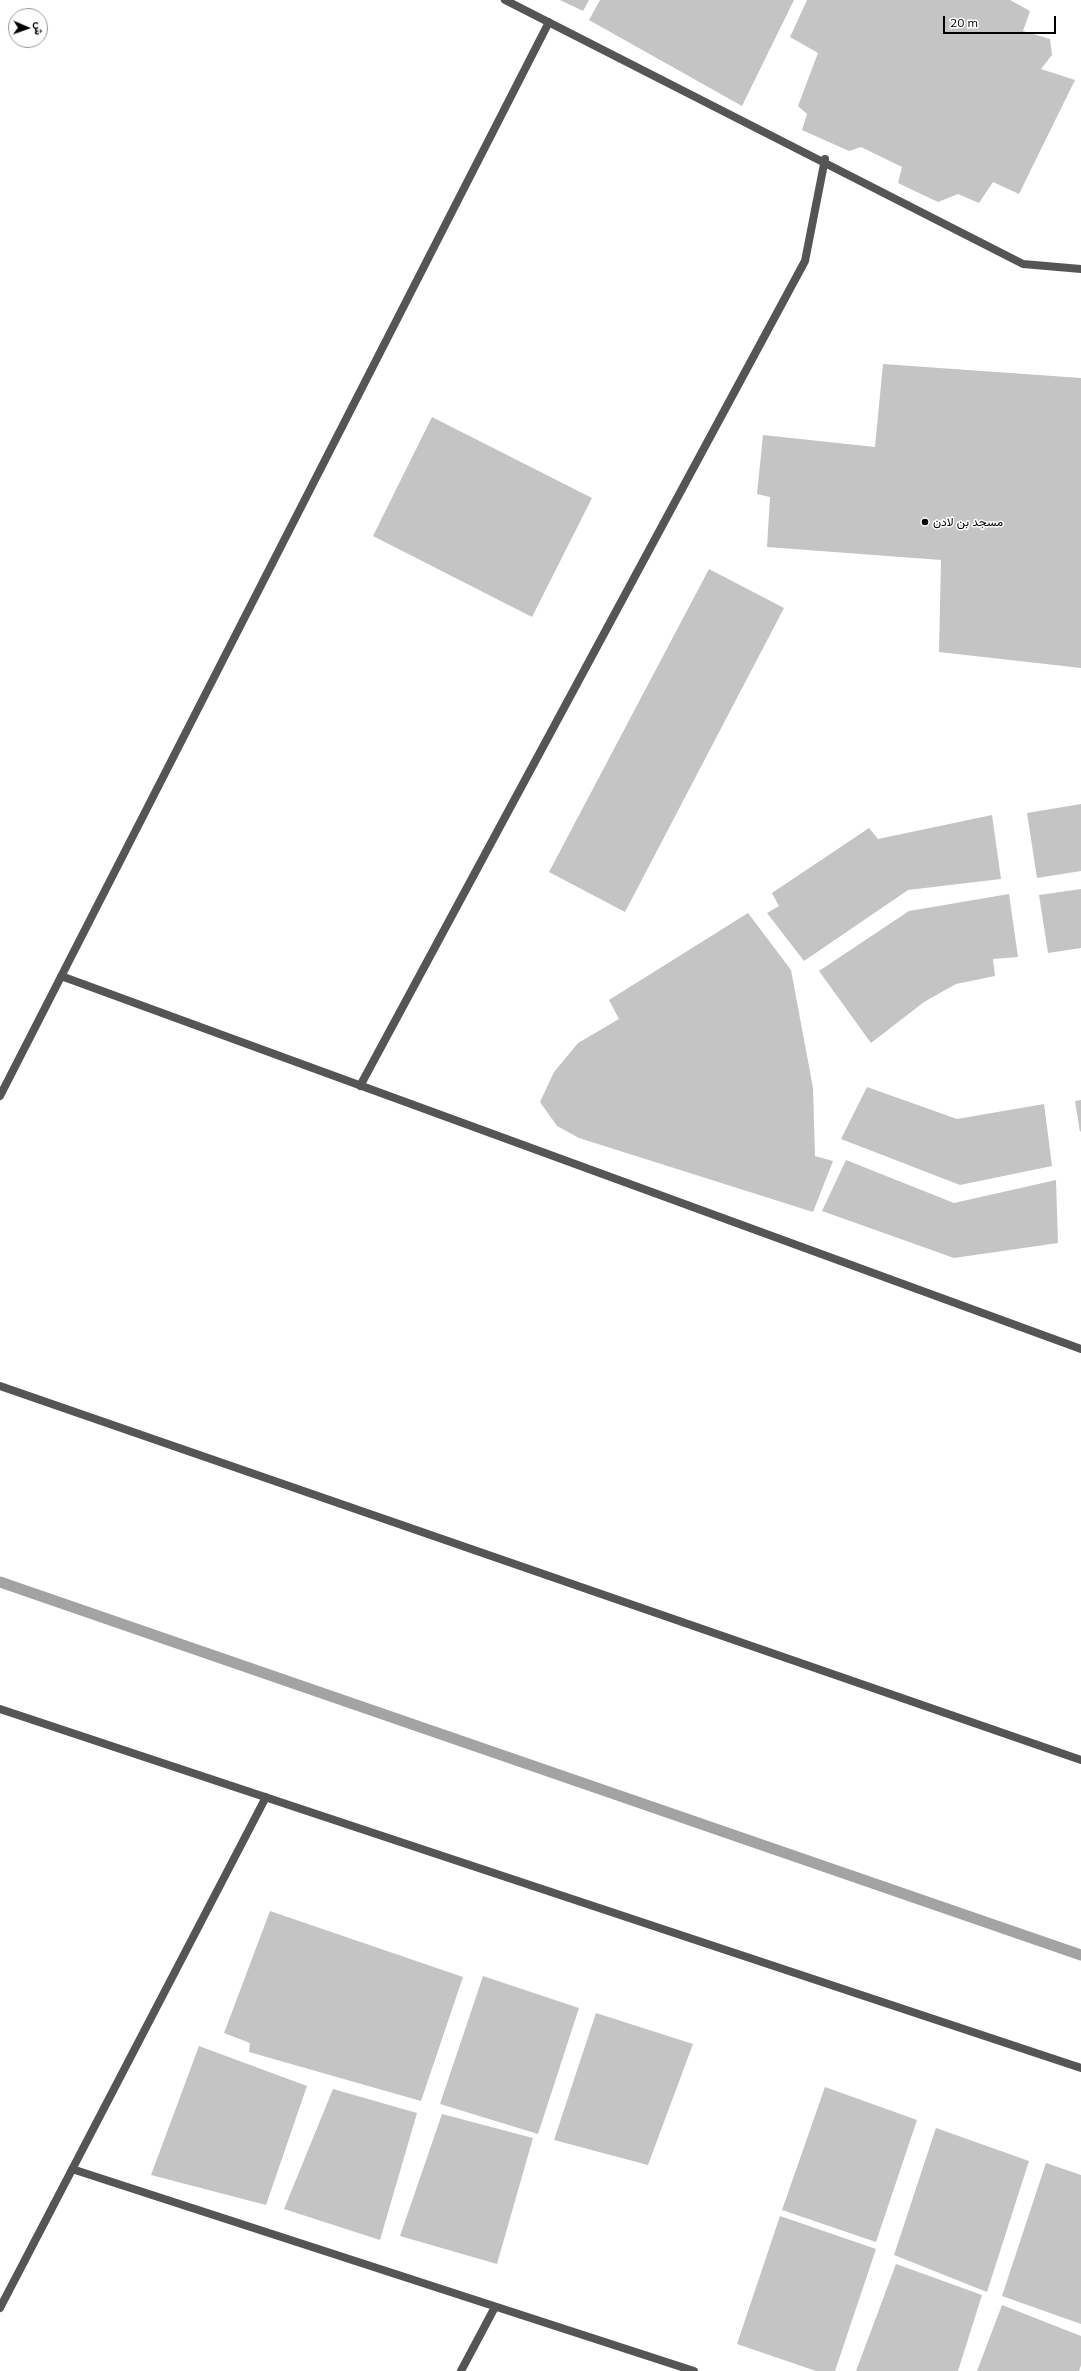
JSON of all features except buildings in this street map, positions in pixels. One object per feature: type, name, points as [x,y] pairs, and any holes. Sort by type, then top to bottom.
[{"type":"street","points":[[506,0],[825,161],[1023,264],[1081,269]]},
{"type":"street","points":[[0,1096],[549,22]]},
{"type":"street","points":[[360,1086],[805,262],[825,161]]},
{"type":"street","points":[[61,976],[1081,1350]]},
{"type":"street","points":[[0,1386],[1081,1760]]},
{"type":"street","points":[[0,1709],[1081,2068]]},
{"type":"street","points":[[0,2308],[266,1797]]},
{"type":"street","points":[[72,2169],[694,2371]]},
{"type":"street","points":[[461,2371],[495,2307]]},
{"type":"waterway","points":[[0,1582],[1081,1955]]},
{"type":"place","name":"مسجد بن لادن","points":[[925,522]]}]
